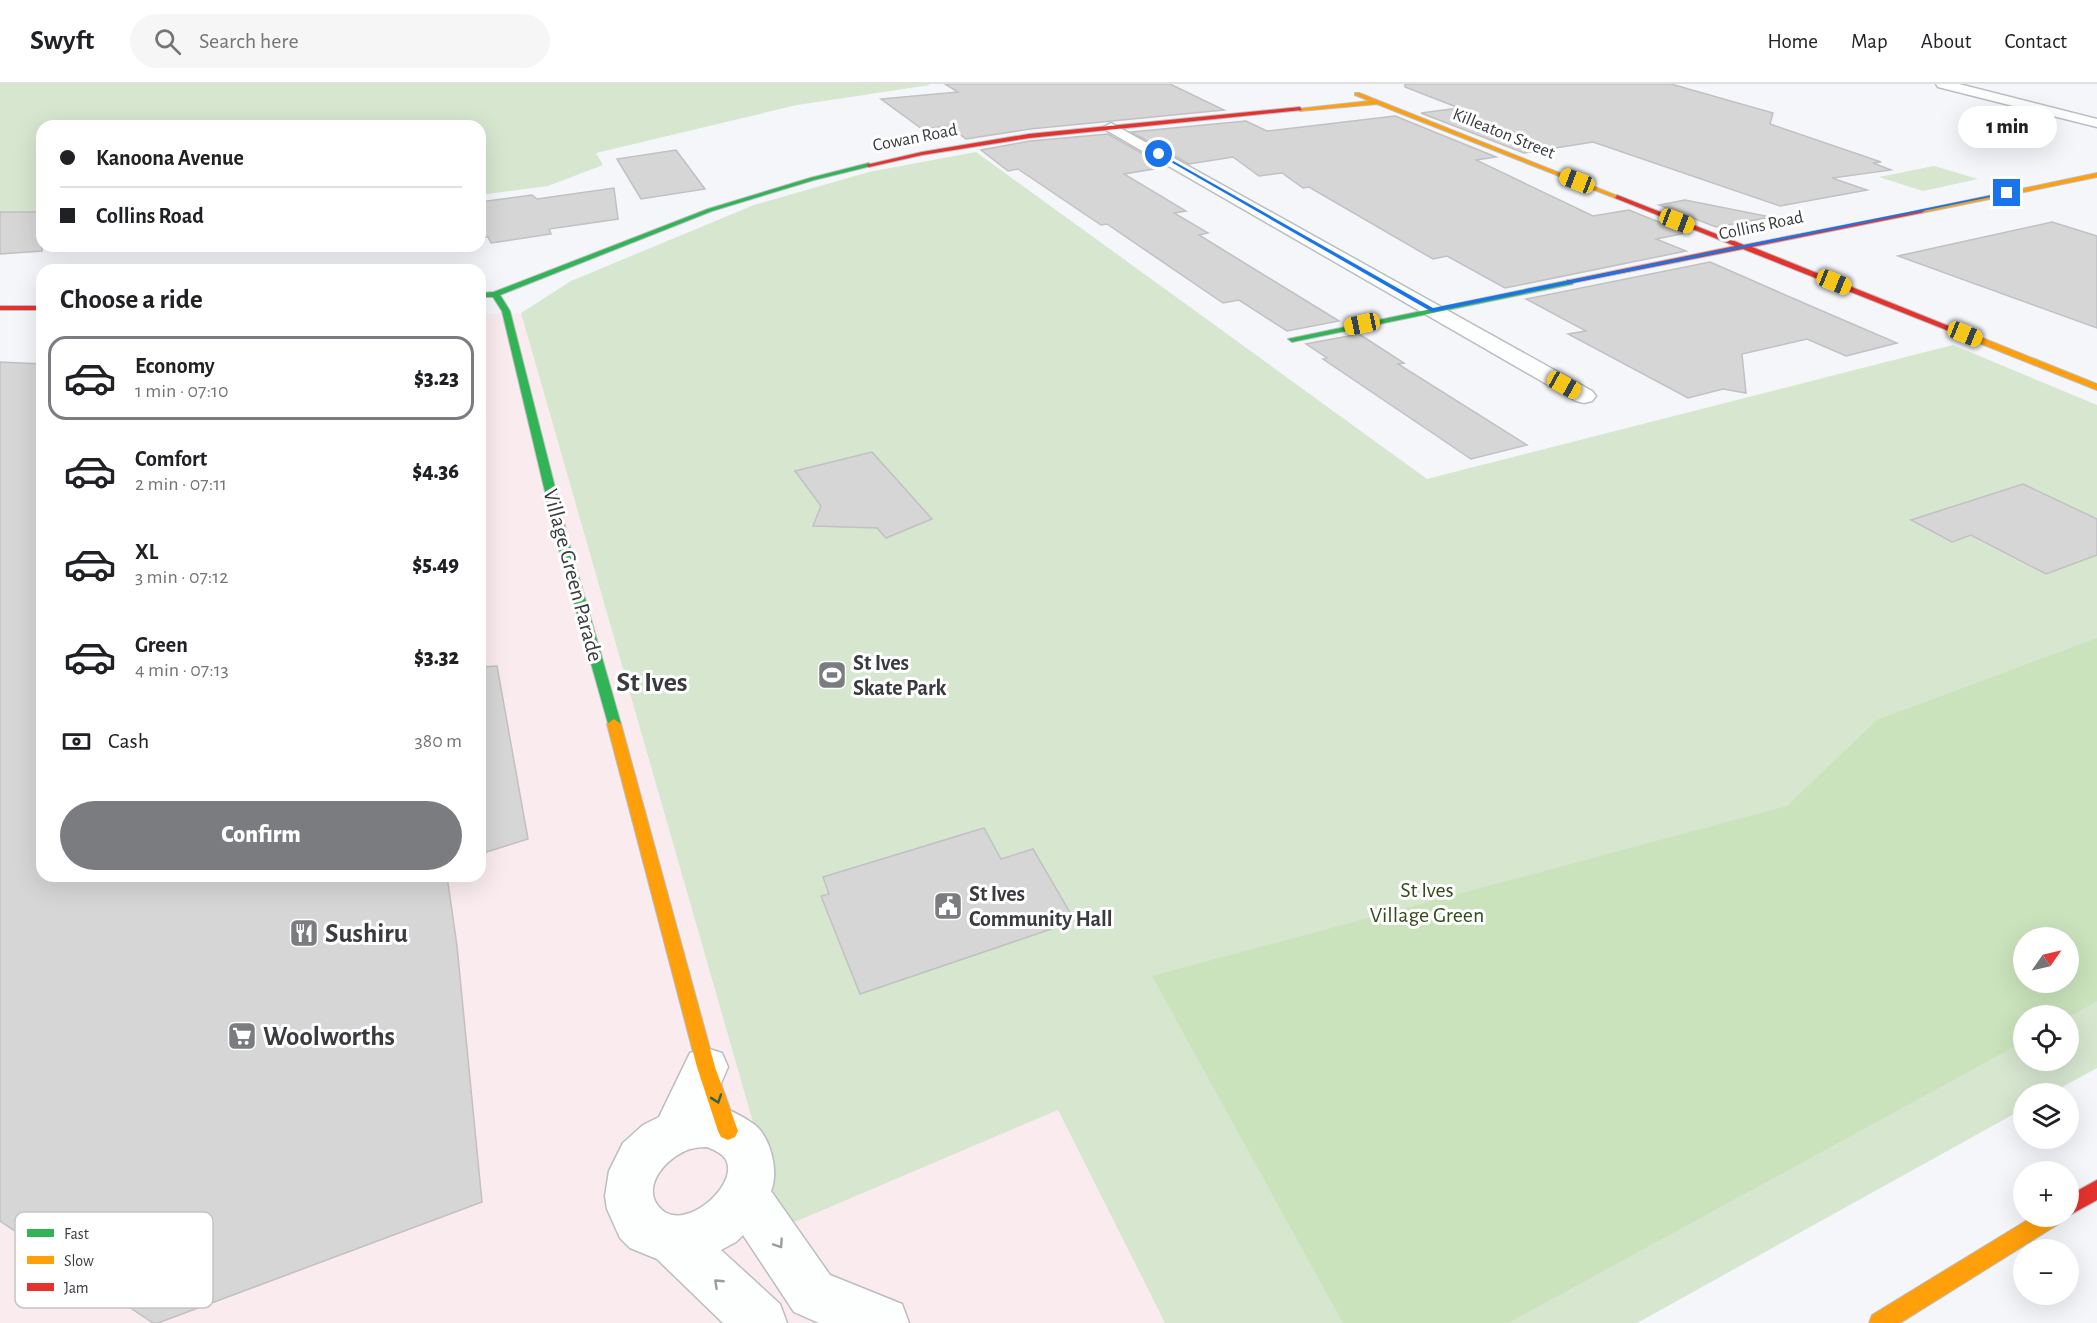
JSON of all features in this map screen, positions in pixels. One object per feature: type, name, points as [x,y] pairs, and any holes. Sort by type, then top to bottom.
[{"type":"street","points":[[1943,84],[2097,123]]},
{"type":"street","name":"Killeaton Street","points":[[1335,106],[1347,100],[1348,90],[2097,387]]},
{"type":"street","name":"Cowan Road","points":[[486,295],[495,294],[710,210],[813,179],[937,150],[1030,135],[1377,102]]},
{"type":"street","points":[[1111,127],[1584,396]]},
{"type":"street","name":"Collins Road","points":[[1292,339],[2097,175]]},
{"type":"street","name":"Village Green Parade","points":[[495,294],[506,311],[518,368],[564,546],[644,830],[706,1067],[728,1131]]},
{"type":"street","points":[[0,308],[36,308]]},
{"type":"street","points":[[676,1131],[706,1067]]},
{"type":"street","points":[[712,1125],[728,1131],[742,1142],[750,1157],[752,1176],[746,1196],[734,1213],[716,1228],[695,1238],[673,1240],[654,1235],[639,1224],[629,1208],[628,1189],[633,1172],[643,1155],[658,1141],[676,1131],[694,1126],[712,1125]]},
{"type":"street","points":[[2079,1201],[2097,1190]]},
{"type":"street","points":[[746,1196],[812,1294],[883,1323]]},
{"type":"street","points":[[1880,1323],[2035,1227]]},
{"type":"street","points":[[673,1240],[761,1323]]},
{"type":"shaded area","points":[[521,313],[783,1227],[1058,1110],[1165,1323],[0,1323],[0,413],[36,810],[36,882],[486,882],[486,314]]},
{"type":"green space","points":[[0,84],[930,85],[797,105],[596,153],[603,165],[548,186],[486,194],[486,120],[36,120],[36,221],[0,221]]},
{"type":"green space","name":"St Ives Village Green","points":[[976,152],[1427,479],[1953,345],[2097,405],[2097,1068],[2069,1083],[2013,1083],[2013,1115],[1637,1323],[1165,1323],[1058,1110],[783,1227],[521,313],[571,281],[754,205],[869,172]]},
{"type":"green space","points":[[1934,166],[1978,179],[1923,191],[1879,177]]},
{"type":"green space","points":[[2097,638],[2097,1001],[2079,1011],[2079,1005],[2013,1005],[2013,1047],[1508,1323],[1343,1323],[1152,976],[1787,806],[1877,720]]},
{"type":"building","points":[[945,84],[1170,84],[1224,110],[1030,129],[966,139],[949,126],[922,129],[881,99],[958,92]]},
{"type":"building","points":[[1405,84],[1671,84],[1773,113],[1770,124],[1881,162],[1873,163],[1891,170],[1832,178],[1867,190],[1780,206],[1593,142],[1524,153],[1421,113],[1459,108],[1405,87]]},
{"type":"building","points":[[1395,116],[1496,157],[1476,160],[1593,216],[1629,210],[1686,233],[1656,239],[1686,251],[1505,288],[1447,256],[1433,259],[1309,187],[1303,188],[1282,173],[1259,176],[1233,157],[1189,164],[1131,132],[1246,121],[1267,131]]},
{"type":"building","points":[[1108,134],[1166,167],[1124,174],[1186,211],[1174,213],[1208,233],[1199,235],[1339,321],[1287,331],[1239,300],[1223,303],[1107,224],[1101,225],[1018,169],[1008,171],[981,150],[1030,141]]},
{"type":"building","points":[[676,150],[705,189],[641,199],[617,159]]},
{"type":"building","points":[[614,188],[618,219],[549,229],[551,234],[491,243],[486,237],[486,201],[532,195],[537,199]]},
{"type":"building","points":[[1685,200],[1766,216],[1766,218],[1716,227],[1659,205]]},
{"type":"building","points":[[0,212],[36,212],[36,251],[0,254]]},
{"type":"building","points":[[2052,222],[2097,236],[2097,328],[1898,256]]},
{"type":"building","points":[[1710,262],[1897,343],[1846,356],[1807,339],[1742,354],[1746,393],[1723,389],[1688,398],[1568,334],[1586,331],[1526,299]]},
{"type":"building","points":[[1359,334],[1404,363],[1398,364],[1527,445],[1471,459],[1323,359],[1327,358],[1306,344]]},
{"type":"building","points":[[0,362],[36,364],[36,882],[448,882],[457,946],[482,1202],[213,1302],[213,1212],[15,1212],[15,1231],[0,1221]]},
{"type":"building","points":[[872,452],[932,519],[886,538],[877,528],[813,526],[821,506],[795,471]]},
{"type":"building","points":[[2023,484],[2097,519],[2097,555],[2046,574],[1971,535],[1952,542],[1911,520]]},
{"type":"building","points":[[497,666],[528,839],[486,852],[486,667]]},
{"type":"building","name":"St Ives Community Hall","points":[[984,828],[1001,859],[1033,849],[1075,921],[860,994],[821,896],[829,894],[823,877]]},
{"type":"building","points":[[130,1308],[198,1308],[158,1323],[153,1323]]},
{"type":"traffic: fast","points":[[486,295],[495,294],[710,210],[812,179],[869,165]]},
{"type":"traffic: fast","points":[[1292,339],[1570,282]]},
{"type":"traffic: fast","points":[[495,294],[506,311],[564,546],[614,724]]},
{"type":"traffic: slow","points":[[1357,94],[1617,197]]},
{"type":"traffic: slow","points":[[1300,109],[1377,102]]},
{"type":"traffic: slow","points":[[1921,211],[2097,175]]},
{"type":"traffic: slow","points":[[1952,329],[2097,387]]},
{"type":"traffic: slow","points":[[614,724],[706,1067],[728,1131]]},
{"type":"traffic: slow","points":[[1880,1323],[2035,1227]]},
{"type":"traffic: jam","points":[[869,165],[922,153],[1029,136],[1300,109]]},
{"type":"traffic: jam","points":[[1617,197],[1952,329]]},
{"type":"traffic: jam","points":[[1570,282],[1921,211]]},
{"type":"traffic: jam","points":[[0,308],[36,308]]},
{"type":"traffic: jam","points":[[2079,1200],[2097,1189]]},
{"type":"place","name":"St Ives Skate Park","points":[[832,675]]},
{"type":"place","name":"St Ives Community Hall","points":[[948,906]]},
{"type":"place","name":"Sushiru","points":[[304,933]]},
{"type":"place","name":"Woolworths","points":[[242,1036]]},
{"type":"district","name":"St Ives","points":[[652,681]]},
{"type":"route","points":[[1159,154],[1432,310],[2007,193]]}]
